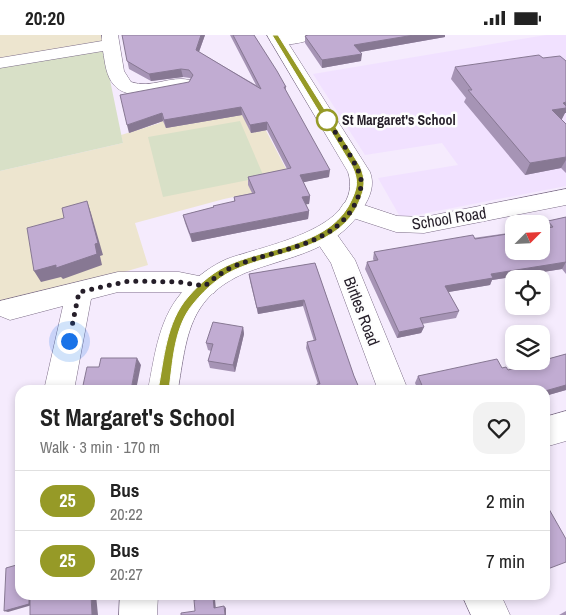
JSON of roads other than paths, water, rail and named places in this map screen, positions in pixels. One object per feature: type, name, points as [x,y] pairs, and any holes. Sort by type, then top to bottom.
[{"type":"street","points":[[164,385],[172,337],[179,318],[190,301],[205,286],[220,273],[236,265],[324,235],[336,227],[352,209],[361,188],[362,181],[359,172],[277,38],[312,35]]},
{"type":"street","points":[[0,63],[110,40],[117,75],[123,85],[167,93],[184,84]]},
{"type":"street","name":"School Road","points":[[352,209],[396,224],[424,225],[566,197]]},
{"type":"street","name":"Birtles Road","points":[[324,235],[342,260],[391,385]]},
{"type":"street","points":[[10,309],[129,281],[179,282],[205,286]]},
{"type":"street","points":[[60,385],[79,292]]},
{"type":"street","points":[[550,431],[566,426]]},
{"type":"street","points":[[138,615],[139,600]]},
{"type":"street","points":[[483,600],[491,615]]},
{"type":"place","name":"St Margaret's School","points":[[327,120]]}]
